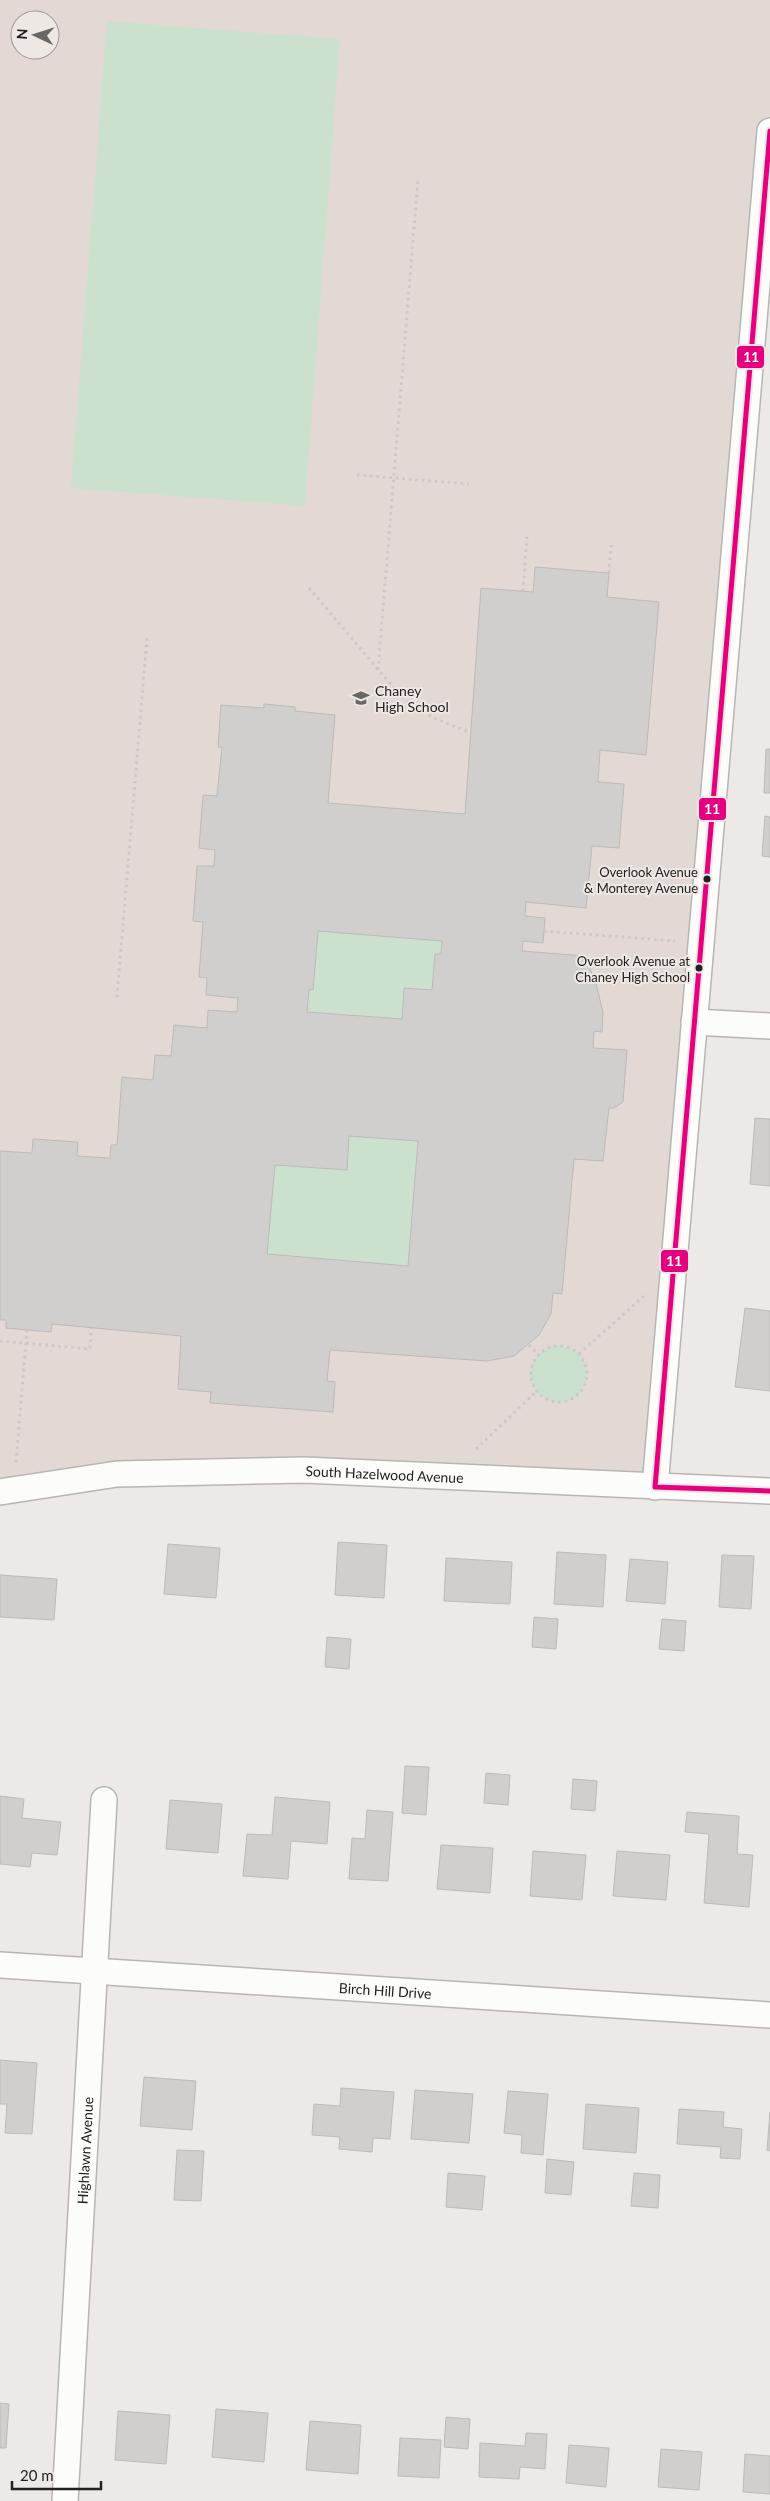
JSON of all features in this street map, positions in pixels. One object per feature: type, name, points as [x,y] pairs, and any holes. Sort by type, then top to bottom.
[{"type":"street","points":[[655,1487],[770,131]]},
{"type":"street","points":[[694,1022],[770,1026]]},
{"type":"street","name":"South Hazelwood Avenue","points":[[7,1491],[117,1474],[217,1470],[304,1470],[770,1491]]},
{"type":"street","name":"Highlawn Avenue","points":[[65,2501],[104,1800]]},
{"type":"street","name":"Birch Hill Drive","points":[[0,1965],[770,2015]]},
{"type":"path","points":[[378,670],[418,180]]},
{"type":"path","points":[[356,475],[469,484]]},
{"type":"path","points":[[523,591],[527,537]]},
{"type":"path","points":[[609,573],[611,544]]},
{"type":"path","points":[[309,588],[378,670],[413,706],[436,719],[471,733]]},
{"type":"path","points":[[117,997],[147,638]]},
{"type":"path","points":[[544,931],[701,942]]},
{"type":"path","points":[[579,1354],[674,1269]]},
{"type":"path","points":[[0,1341],[90,1349],[91,1328]]},
{"type":"path","points":[[7,1491],[27,1330]]},
{"type":"path","points":[[529,1345],[539,1355]]},
{"type":"path","points":[[554,1346],[572,1349],[579,1354],[587,1370],[587,1379],[579,1394],[562,1402],[553,1402],[537,1391],[532,1382],[532,1373],[539,1355],[554,1346]]},
{"type":"path","points":[[448,1476],[537,1391]]},
{"type":"shaded area","name":"Chaney High School","points":[[0,0],[770,0],[770,131],[655,1487],[304,1470],[0,1492]]},
{"type":"green space","points":[[107,21],[340,39],[305,506],[71,488]]},
{"type":"green space","points":[[318,931],[442,941],[441,954],[435,954],[432,990],[402,1019],[307,1012],[309,989],[313,989]]},
{"type":"green space","points":[[349,1136],[418,1141],[408,1266],[267,1254],[275,1165],[346,1170]]},
{"type":"green space","points":[[559,1346],[570,1348],[579,1354],[585,1363],[587,1374],[585,1385],[579,1394],[570,1400],[559,1402],[548,1400],[539,1394],[533,1385],[531,1374],[533,1363],[539,1354],[548,1348]]},
{"type":"building","points":[[535,567],[609,573],[607,597],[659,602],[646,755],[600,750],[598,782],[624,784],[619,848],[592,846],[586,908],[526,902],[525,916],[545,918],[543,943],[523,941],[522,951],[585,956],[596,983],[603,1013],[602,1032],[594,1031],[593,1048],[627,1050],[623,1102],[614,1108],[609,1108],[603,1161],[574,1159],[562,1294],[553,1293],[551,1314],[539,1335],[514,1356],[487,1361],[330,1350],[327,1381],[335,1382],[333,1412],[210,1403],[211,1392],[178,1389],[181,1336],[52,1324],[51,1332],[6,1328],[6,1320],[0,1320],[0,1151],[32,1153],[33,1139],[78,1142],[77,1156],[110,1158],[111,1145],[117,1145],[122,1077],[153,1080],[155,1055],[171,1056],[174,1025],[207,1028],[208,1010],[237,1012],[238,998],[206,995],[207,978],[199,977],[203,922],[193,921],[197,866],[214,866],[215,850],[199,848],[203,795],[217,796],[222,747],[218,747],[221,705],[264,708],[264,704],[295,707],[295,711],[335,715],[328,803],[465,814],[481,588],[533,592]],"holes":[[[318,931],[442,941],[441,954],[435,954],[432,990],[404,988],[402,1019],[307,1012],[309,989],[313,990]],[[349,1136],[418,1141],[408,1266],[267,1254],[275,1165],[347,1170]]]},
{"type":"building","points":[[766,749],[770,749],[770,793],[764,793]]},
{"type":"building","points":[[765,816],[770,817],[770,857],[762,856]]},
{"type":"building","points":[[755,1118],[770,1119],[770,1186],[750,1184]]},
{"type":"building","points":[[745,1308],[770,1311],[770,1391],[735,1387]]},
{"type":"building","points":[[338,1542],[387,1545],[384,1598],[335,1595]]},
{"type":"building","points":[[168,1544],[220,1548],[216,1598],[164,1594]]},
{"type":"building","points":[[557,1552],[606,1555],[603,1607],[554,1604]]},
{"type":"building","points":[[722,1555],[754,1556],[751,1609],[719,1607]]},
{"type":"building","points":[[446,1558],[512,1562],[510,1604],[444,1601]]},
{"type":"building","points":[[630,1559],[668,1562],[665,1604],[626,1601]]},
{"type":"building","points":[[0,1575],[57,1579],[54,1620],[0,1617]]},
{"type":"building","points":[[534,1617],[558,1619],[556,1649],[532,1647]]},
{"type":"building","points":[[662,1619],[686,1621],[684,1651],[659,1649]]},
{"type":"building","points":[[327,1637],[351,1639],[349,1669],[325,1667]]},
{"type":"building","points":[[405,1766],[429,1767],[426,1815],[402,1813]]},
{"type":"building","points":[[486,1773],[510,1775],[508,1805],[484,1803]]},
{"type":"building","points":[[573,1779],[597,1781],[595,1811],[571,1809]]},
{"type":"building","points":[[0,1796],[24,1799],[22,1818],[61,1822],[57,1855],[32,1853],[30,1867],[0,1864]]},
{"type":"building","points":[[275,1797],[330,1802],[327,1844],[291,1841],[288,1879],[243,1876],[247,1834],[272,1835]]},
{"type":"building","points":[[170,1800],[222,1804],[218,1853],[166,1849]]},
{"type":"building","points":[[367,1810],[393,1812],[388,1881],[349,1879],[352,1838],[365,1839]]},
{"type":"building","points":[[687,1812],[739,1816],[737,1854],[753,1855],[749,1907],[704,1903],[709,1834],[685,1832]]},
{"type":"building","points":[[441,1845],[493,1848],[490,1893],[437,1889]]},
{"type":"building","points":[[533,1851],[586,1855],[582,1900],[530,1896]]},
{"type":"building","points":[[617,1851],[670,1855],[666,1900],[613,1896]]},
{"type":"building","points":[[0,2060],[37,2063],[32,2134],[5,2133],[7,2104],[0,2104]]},
{"type":"building","points":[[144,2077],[196,2081],[192,2130],[140,2126]]},
{"type":"building","points":[[341,2088],[394,2092],[390,2139],[373,2138],[372,2152],[339,2149],[340,2137],[312,2135],[314,2104],[340,2106]]},
{"type":"building","points":[[415,2090],[473,2094],[469,2143],[411,2139]]},
{"type":"building","points":[[508,2091],[548,2094],[543,2155],[521,2153],[522,2135],[504,2133]]},
{"type":"building","points":[[586,2104],[639,2108],[636,2153],[583,2149]]},
{"type":"building","points":[[679,2109],[724,2112],[723,2127],[742,2129],[740,2159],[720,2158],[721,2147],[677,2144]]},
{"type":"building","points":[[770,2112],[770,2151],[767,2150]]},
{"type":"building","points":[[177,2150],[204,2151],[201,2201],[174,2200]]},
{"type":"building","points":[[547,2159],[574,2162],[571,2195],[545,2193]]},
{"type":"building","points":[[448,2173],[485,2176],[482,2210],[446,2207]]},
{"type":"building","points":[[634,2173],[660,2175],[658,2208],[631,2206]]},
{"type":"building","points":[[0,2403],[9,2404],[6,2448],[0,2448]]},
{"type":"building","points":[[216,2409],[268,2413],[264,2462],[212,2457]]},
{"type":"building","points":[[118,2411],[170,2415],[166,2464],[115,2460]]},
{"type":"building","points":[[446,2417],[470,2419],[468,2449],[444,2447]]},
{"type":"building","points":[[310,2421],[361,2425],[358,2474],[306,2470]]},
{"type":"building","points":[[526,2433],[547,2434],[545,2469],[520,2467],[519,2479],[479,2477],[480,2443],[525,2446]]},
{"type":"building","points":[[400,2438],[441,2440],[439,2478],[398,2476]]},
{"type":"building","points":[[569,2445],[609,2448],[606,2487],[566,2483]]},
{"type":"building","points":[[661,2449],[702,2452],[699,2490],[658,2487]]},
{"type":"building","points":[[745,2454],[770,2456],[770,2494],[743,2492]]},
{"type":"transit line","name":"11","points":[[655,1487],[770,131]]},
{"type":"transit line","name":"11","points":[[655,1487],[770,1491]]},
{"type":"place","name":"Chaney High School","points":[[361,698]]},
{"type":"place","name":"Overlook Avenue & Monterey Avenue","points":[[707,879]]},
{"type":"place","name":"Overlook Avenue at Chaney High School","points":[[699,968]]}]
